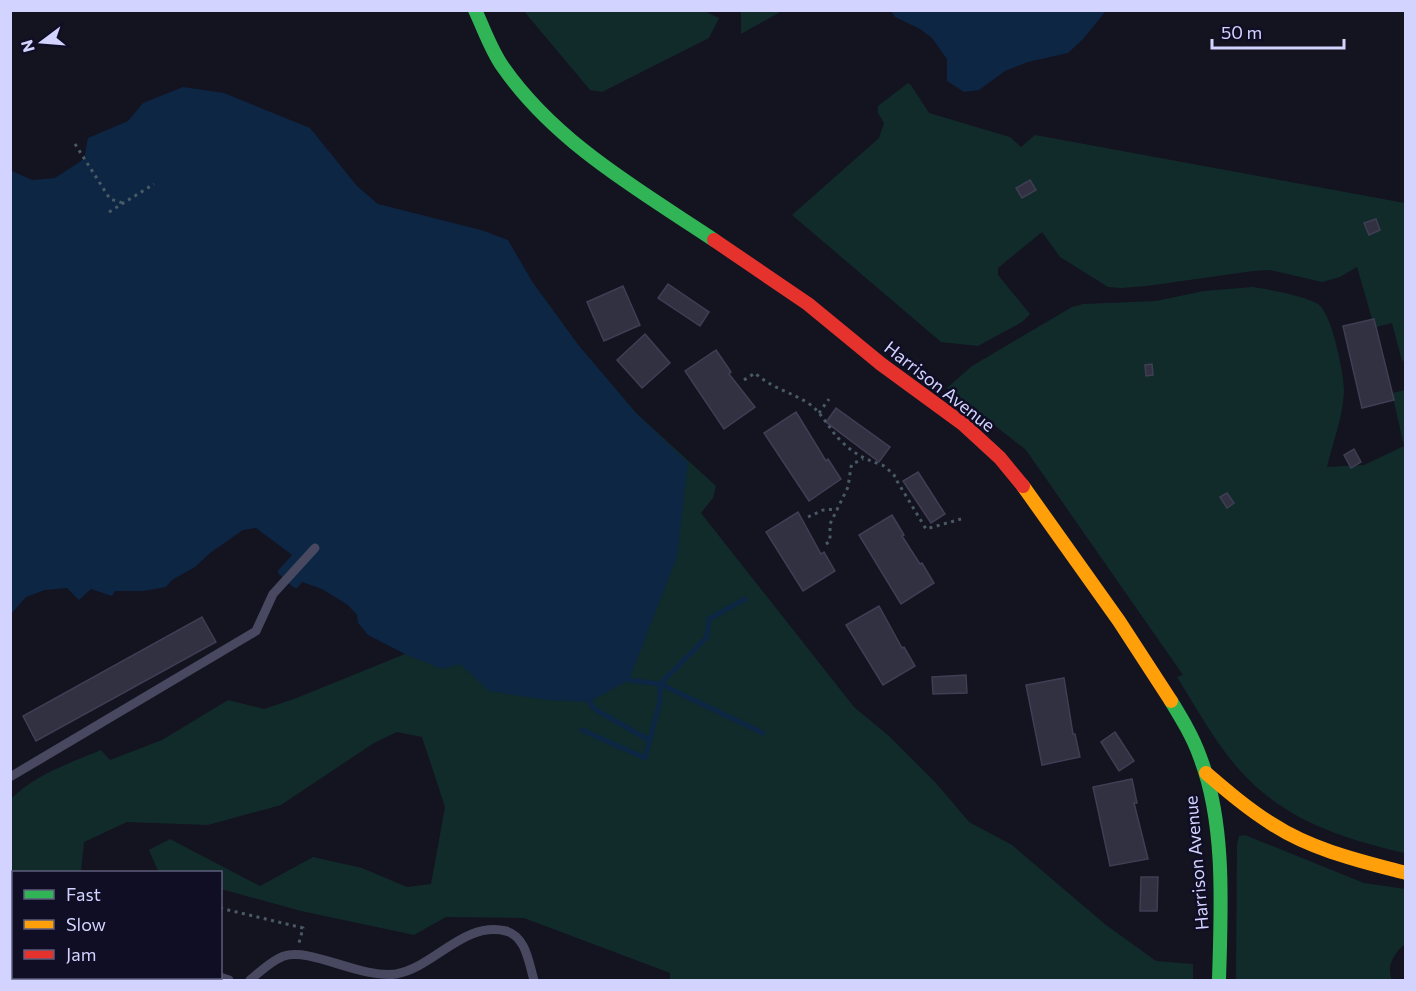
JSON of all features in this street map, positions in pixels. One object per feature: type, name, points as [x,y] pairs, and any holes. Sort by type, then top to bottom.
[{"type":"main road","name":"Harrison Avenue","points":[[475,10],[491,47],[521,90],[558,127],[602,165],[670,209],[833,323],[885,367],[956,419],[986,443],[1046,517],[1121,621],[1188,731],[1206,773],[1214,815],[1219,875],[1219,981]]},
{"type":"main road","points":[[1206,773],[1257,815],[1298,838],[1335,854],[1406,873]]},
{"type":"lane","points":[[10,777],[256,631],[273,594],[315,548]]},
{"type":"lane","points":[[250,981],[283,956],[296,954],[353,969],[389,975],[408,971],[465,937],[490,930],[513,934],[524,948],[534,981]]},
{"type":"path","points":[[75,144],[110,199],[123,203]]},
{"type":"path","points":[[109,212],[154,184]]},
{"type":"path","points":[[744,380],[755,373],[765,382],[808,403],[819,413],[842,443],[874,464],[883,466],[897,477],[897,481],[926,529],[961,519]]},
{"type":"path","points":[[819,413],[829,399]]},
{"type":"path","points":[[826,544],[830,542],[830,524],[849,488],[852,464],[864,458]]},
{"type":"path","points":[[808,517],[823,510],[838,509]]},
{"type":"path","points":[[222,908],[303,928],[296,954]]},
{"type":"green space","points":[[523,10],[702,10],[719,18],[709,38],[602,92],[590,90]]},
{"type":"green space","points":[[741,10],[782,11],[741,34]]},
{"type":"green space","points":[[908,83],[929,113],[1010,137],[1021,147],[1035,135],[1405,203],[1405,360],[1402,361],[1392,323],[1376,327],[1357,267],[1340,277],[1322,282],[1270,270],[1147,286],[1108,287],[1060,257],[1042,232],[998,268],[998,275],[1030,314],[1022,322],[978,346],[941,342],[792,215],[879,138],[884,123],[878,113],[878,106]]},
{"type":"green space","points":[[533,283],[579,346],[636,413],[716,486],[713,498],[701,513],[854,707],[889,736],[936,783],[969,822],[1012,845],[1106,925],[1156,961],[1193,964],[1193,980],[670,980],[670,973],[524,918],[446,917],[414,935],[301,911],[222,889],[222,871],[158,871],[149,850],[170,839],[260,886],[313,857],[362,868],[407,887],[431,884],[445,807],[422,737],[397,732],[374,743],[281,805],[208,825],[127,822],[84,842],[81,871],[12,871],[12,881],[10,876],[10,800],[30,783],[101,750],[110,760],[162,740],[228,700],[264,709],[405,654]]},
{"type":"green space","points":[[1252,287],[1305,298],[1318,304],[1328,319],[1339,358],[1344,391],[1340,420],[1327,467],[1364,465],[1404,446],[1392,393],[1405,390],[1405,853],[1358,841],[1313,824],[1272,800],[1236,766],[1212,734],[1177,677],[1183,675],[1026,450],[947,388],[972,366],[1072,307],[1083,304],[1156,301],[1204,291]]},
{"type":"green space","points":[[1245,835],[1364,883],[1405,889],[1405,944],[1392,960],[1390,975],[1392,980],[1236,980],[1237,845],[1239,836]]},
{"type":"green space","points":[[11,929],[12,979],[196,980],[11,980]]},
{"type":"water","points":[[891,11],[1106,11],[1068,53],[1028,62],[1005,71],[979,90],[964,92],[947,81],[947,59],[932,38],[920,29],[895,17]]},
{"type":"water","points":[[183,87],[224,93],[310,128],[357,186],[378,204],[481,230],[508,240],[533,283],[579,346],[636,413],[688,463],[677,557],[629,680],[589,702],[547,700],[489,691],[460,664],[442,669],[405,654],[368,635],[350,613],[317,595],[293,587],[279,574],[266,550],[250,544],[172,591],[115,597],[91,589],[79,600],[67,588],[45,590],[26,597],[11,614],[10,170],[32,180],[55,178],[84,159],[88,138],[128,121],[143,103]]},
{"type":"pier","points":[[256,528],[292,555],[275,574],[263,552],[251,547],[231,563],[173,593],[115,600],[111,598],[115,591],[144,591],[166,587],[172,580],[195,567],[210,553],[243,530]]},
{"type":"pier","points":[[302,582],[322,589],[348,605],[357,615],[358,623],[356,624],[348,615],[316,598],[295,591]]},
{"type":"building","points":[[1030,180],[1036,190],[1022,198],[1016,188]]},
{"type":"building","points":[[1376,219],[1380,230],[1369,235],[1364,223]]},
{"type":"building","points":[[668,284],[709,312],[700,326],[658,298]]},
{"type":"building","points":[[623,286],[640,325],[604,341],[587,302]]},
{"type":"building","points":[[1374,319],[1394,400],[1362,408],[1343,326]]},
{"type":"building","points":[[645,334],[670,363],[642,388],[617,360]]},
{"type":"building","points":[[716,350],[731,372],[729,374],[755,407],[724,429],[685,371]]},
{"type":"building","points":[[1152,364],[1153,375],[1146,376],[1145,365]]},
{"type":"building","points":[[836,408],[890,447],[879,462],[826,422]]},
{"type":"building","points":[[796,412],[826,461],[828,459],[841,479],[809,501],[764,433]]},
{"type":"building","points":[[1354,449],[1361,462],[1351,468],[1344,455]]},
{"type":"building","points":[[918,472],[945,514],[931,523],[903,481]]},
{"type":"building","points":[[1227,493],[1234,503],[1227,508],[1220,497]]},
{"type":"building","points":[[798,512],[821,554],[824,552],[835,571],[803,591],[766,532]]},
{"type":"building","points":[[892,515],[904,535],[902,536],[934,583],[901,604],[859,535]]},
{"type":"building","points":[[879,606],[902,648],[904,647],[915,666],[883,685],[846,625]]},
{"type":"building","points":[[202,617],[216,642],[36,741],[23,716]]},
{"type":"building","points":[[966,675],[967,693],[933,694],[932,677]]},
{"type":"building","points":[[1064,678],[1073,734],[1075,734],[1080,757],[1042,765],[1026,685]]},
{"type":"building","points":[[1115,732],[1134,761],[1119,771],[1101,742]]},
{"type":"building","points":[[1132,779],[1137,803],[1134,803],[1148,859],[1110,866],[1093,787]]},
{"type":"building","points":[[1141,877],[1158,877],[1157,911],[1140,911]]},
{"type":"waterway","points":[[582,730],[645,758],[660,701],[660,684],[707,637],[709,619],[745,599]]},
{"type":"waterway","points":[[629,680],[660,684],[763,733]]},
{"type":"waterway","points":[[589,702],[596,710],[649,740]]},
{"type":"traffic: fast","points":[[475,10],[491,47],[503,67],[548,119],[600,163],[714,240]]},
{"type":"traffic: fast","points":[[1171,701],[1197,750],[1214,810],[1221,896],[1219,980]]},
{"type":"traffic: slow","points":[[1023,486],[1119,621],[1171,701]]},
{"type":"traffic: slow","points":[[1206,773],[1255,812],[1287,833],[1337,854],[1406,873]]},
{"type":"traffic: jam","points":[[714,240],[808,304],[881,364],[963,424],[1000,458],[1023,486]]}]
